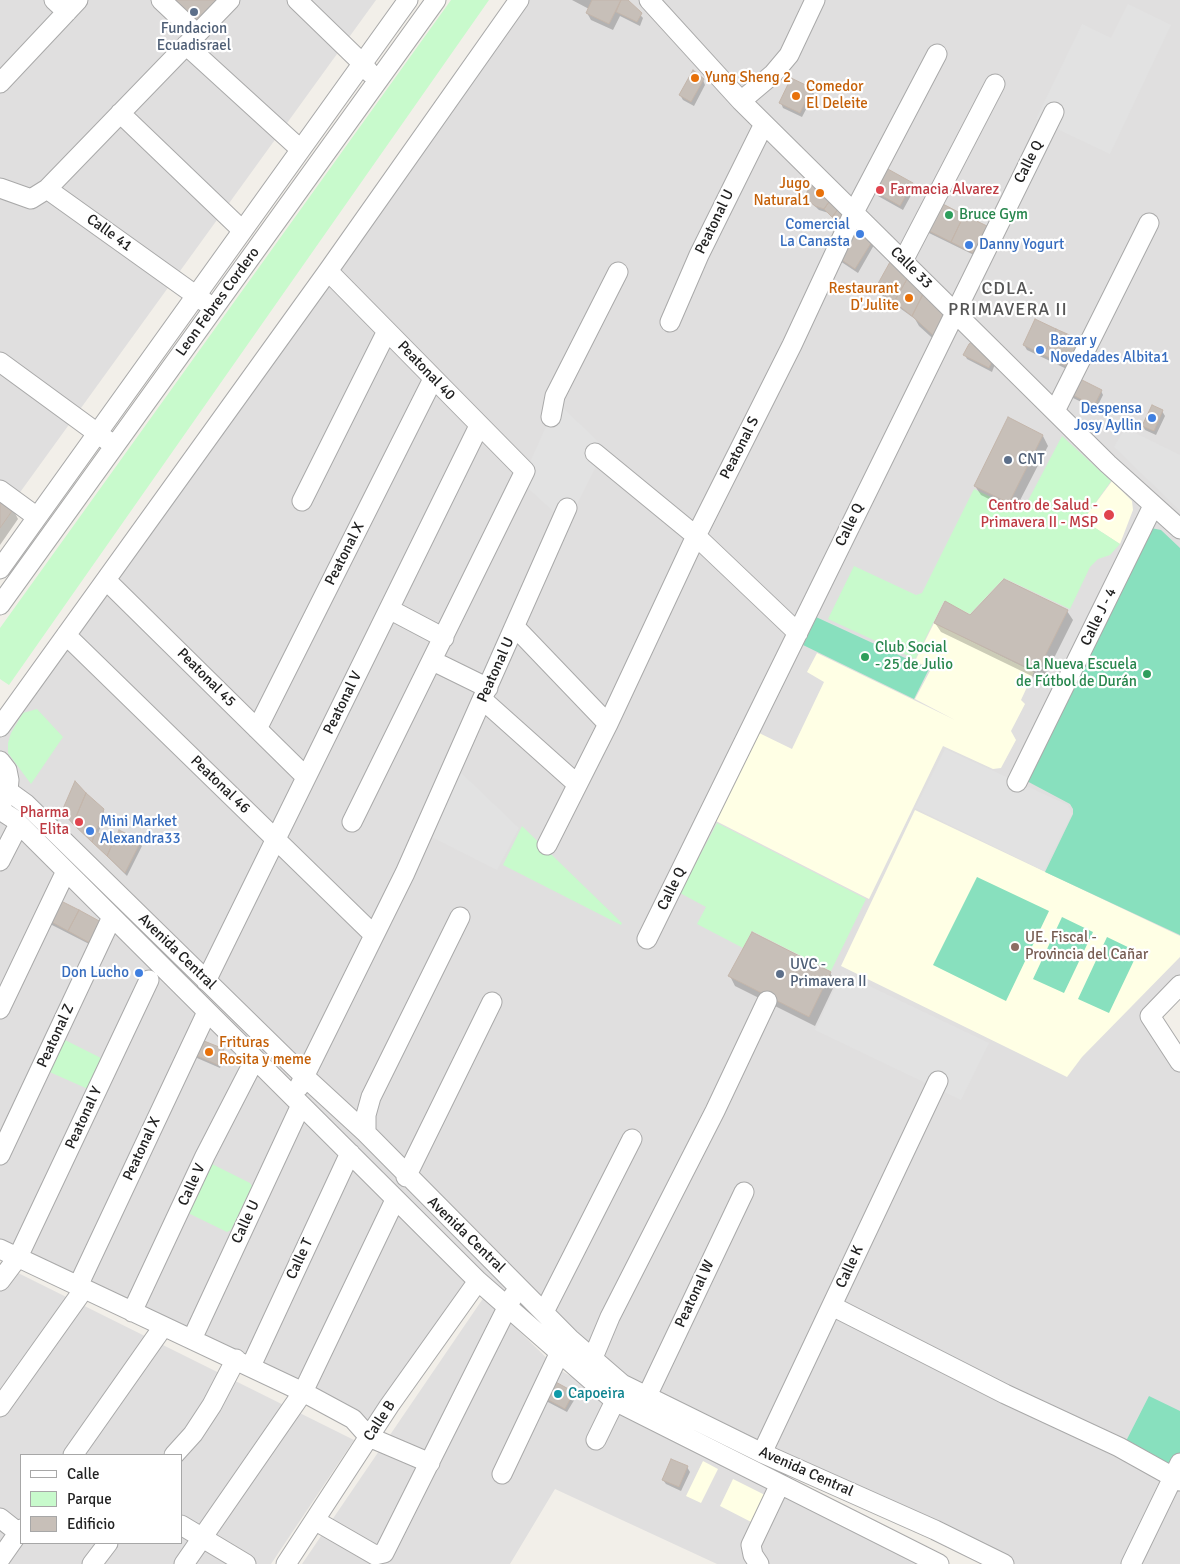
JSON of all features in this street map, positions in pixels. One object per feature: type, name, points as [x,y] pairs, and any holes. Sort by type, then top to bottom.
[{"type":"street","points":[[161,0],[192,39],[300,149]]},
{"type":"street","points":[[0,188],[31,199],[47,189],[230,0]]},
{"type":"street","points":[[297,0],[363,64],[376,83]]},
{"type":"street","name":"Leon Febres Cordero","points":[[0,569],[408,0]]},
{"type":"street","name":"Leon Febres Cordero","points":[[0,605],[436,0]]},
{"type":"street","points":[[0,727],[519,0]]},
{"type":"street","name":"Calle 33","points":[[649,0],[764,124],[1055,411],[1153,506],[1180,529]]},
{"type":"street","points":[[741,101],[773,74],[788,55],[815,0]]},
{"type":"street","points":[[0,83],[66,4]]},
{"type":"street","name":"Peatonal S","points":[[547,845],[608,724],[696,536],[792,345],[854,212],[937,54]]},
{"type":"street","points":[[903,261],[995,84]]},
{"type":"street","name":"Calle Q","points":[[647,939],[954,311],[1054,112]]},
{"type":"street","points":[[120,114],[242,230]]},
{"type":"street","name":"Peatonal U","points":[[670,322],[698,255],[764,124]]},
{"type":"street","name":"Calle 41","points":[[47,189],[213,308]]},
{"type":"street","points":[[1055,411],[1149,223]]},
{"type":"street","name":"Peatonal 40","points":[[328,270],[525,471],[444,638]]},
{"type":"street","points":[[552,417],[555,396],[618,272]]},
{"type":"street","points":[[302,501],[387,331]]},
{"type":"street","points":[[0,362],[115,446]]},
{"type":"street","name":"Peatonal X","points":[[258,729],[433,379]]},
{"type":"street","name":"Peatonal V","points":[[206,980],[479,426]]},
{"type":"street","points":[[595,453],[696,536],[798,633]]},
{"type":"street","points":[[0,490],[37,517]]},
{"type":"street","name":"Calle J - 4","points":[[1017,782],[1153,506]]},
{"type":"street","name":"Peatonal U","points":[[374,935],[485,694],[567,508]]},
{"type":"street","name":"Peatonal 45","points":[[106,580],[306,777]]},
{"type":"street","points":[[352,822],[444,638],[389,609]]},
{"type":"street","points":[[515,627],[608,724]]},
{"type":"street","name":"Peatonal 46","points":[[66,635],[374,935]]},
{"type":"street","points":[[433,660],[485,694],[577,784]]},
{"type":"street","points":[[0,761],[7,770],[9,780],[4,798]]},
{"type":"street","name":"Avenida Central","points":[[4,798],[26,804],[304,1076],[366,1133],[406,1177],[519,1286],[592,1360],[622,1384],[762,1454],[927,1527],[1004,1564]]},
{"type":"street","name":"Avenida Central","points":[[0,810],[19,824],[478,1281],[615,1401],[939,1564]]},
{"type":"street","points":[[0,861],[19,824]]},
{"type":"street","points":[[0,1009],[66,871]]},
{"type":"street","name":"Peatonal Z","points":[[0,1155],[112,917]]},
{"type":"street","points":[[366,1133],[366,1115],[371,1097],[460,917]]},
{"type":"street","name":"Calle U","points":[[192,1339],[297,1101],[304,1076],[374,935]]},
{"type":"street","name":"Peatonal Y","points":[[0,1281],[18,1257],[149,980]]},
{"type":"street","points":[[1180,985],[1150,1016],[1180,1062]]},
{"type":"street","points":[[406,1177],[492,1002]]},
{"type":"street","points":[[592,1360],[610,1316],[715,1111],[767,1002]]},
{"type":"street","name":"Peatonal X","points":[[0,1407],[81,1288],[208,1012]]},
{"type":"street","name":"Calle V","points":[[132,1312],[205,1156],[255,1059]]},
{"type":"street","name":"Calle K","points":[[762,1454],[938,1081]]},
{"type":"street","points":[[544,1312],[632,1139]]},
{"type":"street","name":"Calle T","points":[[175,1454],[193,1434],[243,1362],[350,1153]]},
{"type":"street","name":"Peatonal W","points":[[647,1396],[744,1192]]},
{"type":"street","points":[[184,1564],[303,1392],[395,1200]]},
{"type":"street","points":[[0,1249],[163,1327],[243,1362],[353,1419],[369,1437],[430,1463]]},
{"type":"street","name":"Calle B","points":[[286,1564],[316,1521],[369,1437],[478,1281]]},
{"type":"street","points":[[316,1521],[375,1555],[380,1555],[384,1552],[507,1306],[519,1286]]},
{"type":"street","points":[[832,1306],[1005,1394],[1178,1473],[1131,1564]]},
{"type":"street","points":[[74,1454],[163,1327]]},
{"type":"street","points":[[502,1474],[560,1352]]},
{"type":"street","points":[[596,1440],[615,1401]]},
{"type":"street","points":[[759,1564],[752,1555],[751,1545],[780,1484]]},
{"type":"street","points":[[0,1518],[20,1531],[0,1559]]},
{"type":"street","points":[[182,1527],[246,1564]]},
{"type":"street","points":[[92,1564],[107,1544]]},
{"type":"shaded area","points":[[0,0],[376,0],[0,520]]},
{"type":"shaded area","name":"CDLA. PRIMAVERA II","points":[[519,0],[1180,0],[1180,985],[1150,1015],[1180,1067],[1180,1564],[985,1564],[622,1384],[570,1339],[483,1285],[387,1427],[348,1418],[0,1249],[0,723]]},
{"type":"shaded area","points":[[1128,4],[1171,25],[1110,154],[1036,119],[1082,24],[1111,38]]},
{"type":"shaded area","points":[[557,402],[605,448],[567,524],[521,482]]},
{"type":"shaded area","points":[[1125,428],[1180,455],[1180,511],[1114,447]]},
{"type":"shaded area","name":"Centro de Salud - Primavera II - MSP","points":[[1112,481],[1132,501],[1133,510],[1120,544],[1083,520]]},
{"type":"shaded area","points":[[934,623],[1034,672],[1021,700],[1025,704],[1011,731],[1016,740],[1001,768],[993,769],[943,746],[869,899],[710,818],[755,731],[792,749],[824,682],[807,672],[817,653],[955,720],[915,699],[931,669],[915,661]]},
{"type":"shaded area","points":[[945,749],[1068,805],[1072,814],[1044,871],[915,808]]},
{"type":"shaded area","points":[[450,762],[519,828],[497,870],[414,828]]},
{"type":"shaded area","name":"UE. Fiscal - Provincia del Cañar","points":[[915,810],[1180,936],[1180,957],[1082,1057],[1067,1077],[841,966]]},
{"type":"shaded area","points":[[842,973],[989,1043],[961,1100],[815,1030]]},
{"type":"shaded area","points":[[0,1264],[354,1440],[271,1564],[0,1564]]},
{"type":"shaded area","points":[[484,1297],[558,1369],[768,1488],[921,1564],[717,1564],[555,1489],[510,1564],[302,1564]]},
{"type":"shaded area","points":[[703,1461],[718,1469],[701,1503],[686,1496]]},
{"type":"shaded area","points":[[733,1479],[769,1497],[755,1524],[720,1506]]},
{"type":"green space","points":[[451,0],[489,0],[9,685],[0,679],[0,628]]},
{"type":"green space","points":[[1062,436],[1111,481],[1083,520],[1120,544],[1110,555],[1098,559],[1090,567],[1070,609],[1004,578],[970,614],[944,601],[915,659],[828,619],[854,566],[916,595],[922,593],[974,489],[1022,512]]},
{"type":"green space","points":[[1151,528],[1161,530],[1180,548],[1180,935],[1045,872],[1073,814],[1073,809],[1070,804],[1023,779]]},
{"type":"green space","name":"Club Social - 25 de Julio","points":[[816,617],[929,669],[914,699],[803,645]]},
{"type":"green space","points":[[37,709],[63,737],[31,784],[8,753],[8,743],[11,733],[23,713]]},
{"type":"green space","points":[[717,823],[866,899],[831,971],[752,931],[743,948],[697,924],[706,907],[680,893]]},
{"type":"green space","points":[[522,826],[622,923],[621,925],[503,865]]},
{"type":"green space","points":[[977,877],[1049,911],[1006,1001],[933,965]]},
{"type":"green space","points":[[1062,917],[1093,932],[1064,993],[1033,979]]},
{"type":"green space","points":[[1107,937],[1138,952],[1109,1013],[1078,999]]},
{"type":"green space","points":[[59,1037],[103,1059],[88,1089],[45,1070]]},
{"type":"green space","points":[[210,1163],[250,1183],[252,1186],[231,1230],[227,1232],[186,1212]]},
{"type":"green space","points":[[1149,1396],[1180,1411],[1180,1456],[1173,1471],[1123,1447]]},
{"type":"building","name":"Fundacion Ecuadisrael","points":[[168,0],[218,0],[194,25]]},
{"type":"building","points":[[592,0],[621,0],[609,24],[586,13]]},
{"type":"building","points":[[621,0],[628,0],[642,13],[637,22],[616,12]]},
{"type":"building","points":[[693,70],[704,79],[691,102],[679,95]]},
{"type":"building","name":"Comedor El Deleite","points":[[791,78],[812,88],[800,113],[779,103]]},
{"type":"building","points":[[886,168],[913,183],[900,206],[874,191]]},
{"type":"building","points":[[813,182],[831,199],[824,209],[815,206],[804,197]]},
{"type":"building","points":[[831,199],[839,208],[832,217],[824,209]]},
{"type":"building","points":[[939,202],[964,215],[951,242],[925,229]]},
{"type":"building","points":[[839,208],[848,216],[842,226],[832,217]]},
{"type":"building","points":[[964,215],[987,226],[973,253],[951,242]]},
{"type":"building","points":[[853,222],[873,240],[855,269],[836,256]]},
{"type":"building","points":[[890,262],[907,279],[894,302],[875,289]]},
{"type":"building","name":"Restaurant D'Julite","points":[[907,279],[923,294],[912,316],[894,302]]},
{"type":"building","points":[[923,294],[946,314],[935,337],[912,316]]},
{"type":"building","points":[[1035,319],[1056,329],[1044,355],[1023,345]]},
{"type":"building","points":[[1056,329],[1083,341],[1071,368],[1044,355]]},
{"type":"building","points":[[974,340],[993,359],[989,368],[963,355],[969,344]]},
{"type":"building","points":[[1076,377],[1102,390],[1094,406],[1069,393]]},
{"type":"building","name":"Despensa Josy Ayllin","points":[[1152,405],[1163,410],[1154,431],[1142,426]]},
{"type":"building","name":"CNT","points":[[1008,417],[1043,435],[1009,503],[974,486]]},
{"type":"building","points":[[0,499],[14,508],[0,528]]},
{"type":"building","points":[[1004,579],[1068,610],[1039,668],[1034,671],[934,623],[945,601],[970,615]]},
{"type":"building","points":[[75,781],[86,793],[73,824],[62,811]]},
{"type":"building","points":[[86,793],[104,809],[92,842],[73,824]]},
{"type":"building","points":[[119,830],[141,841],[125,873],[107,856]]},
{"type":"building","points":[[95,831],[113,842],[107,856],[92,842]]},
{"type":"building","points":[[59,900],[79,910],[68,931],[48,920]]},
{"type":"building","points":[[79,910],[101,922],[90,943],[68,931]]},
{"type":"building","name":"UVC - Primavera II","points":[[752,932],[831,972],[809,1017],[728,976]]},
{"type":"building","name":"Frituras Rosita y meme","points":[[199,1039],[224,1049],[218,1065],[193,1054]]},
{"type":"building","name":"Capoeira","points":[[552,1380],[574,1392],[565,1409],[543,1397]]},
{"type":"building","points":[[671,1459],[688,1466],[679,1487],[662,1480]]},
{"type":"place","name":"Fundacion Ecuadisrael","points":[[194,12]]},
{"type":"place","name":"Yung Sheng 2","points":[[695,78]]},
{"type":"place","name":"Comedor El Deleite","points":[[796,96]]},
{"type":"place","name":"Farmacia Alvarez","points":[[880,190]]},
{"type":"place","name":"Jugo Natural1","points":[[820,193]]},
{"type":"place","name":"Bruce Gym","points":[[949,215]]},
{"type":"place","name":"Comercial La Canasta","points":[[860,234]]},
{"type":"place","name":"Danny Yogurt","points":[[969,245]]},
{"type":"place","name":"Restaurant D'Julite","points":[[909,298]]},
{"type":"place","name":"Bazar y Novedades Albita1","points":[[1040,350]]},
{"type":"place","name":"Despensa Josy Ayllin","points":[[1152,418]]},
{"type":"place","name":"CNT","points":[[1008,460]]},
{"type":"place","name":"Centro de Salud - Primavera II - MSP","points":[[1109,515]]},
{"type":"place","name":"Club Social - 25 de Julio","points":[[865,657]]},
{"type":"place","name":"La Nueva Escuela de Fútbol de Durán","points":[[1147,674]]},
{"type":"place","name":"Pharma Elita","points":[[79,822]]},
{"type":"place","name":"Mini Market Alexandra33","points":[[90,831]]},
{"type":"place","name":"UE. Fiscal - Provincia del Cañar","points":[[1015,947]]},
{"type":"place","name":"Don Lucho","points":[[139,973]]},
{"type":"place","name":"UVC - Primavera II","points":[[780,974]]},
{"type":"place","name":"Frituras Rosita y meme","points":[[209,1052]]},
{"type":"place","name":"Capoeira","points":[[558,1394]]},
{"type":"district","name":"CDLA. PRIMAVERA II","points":[[1008,299]]}]
